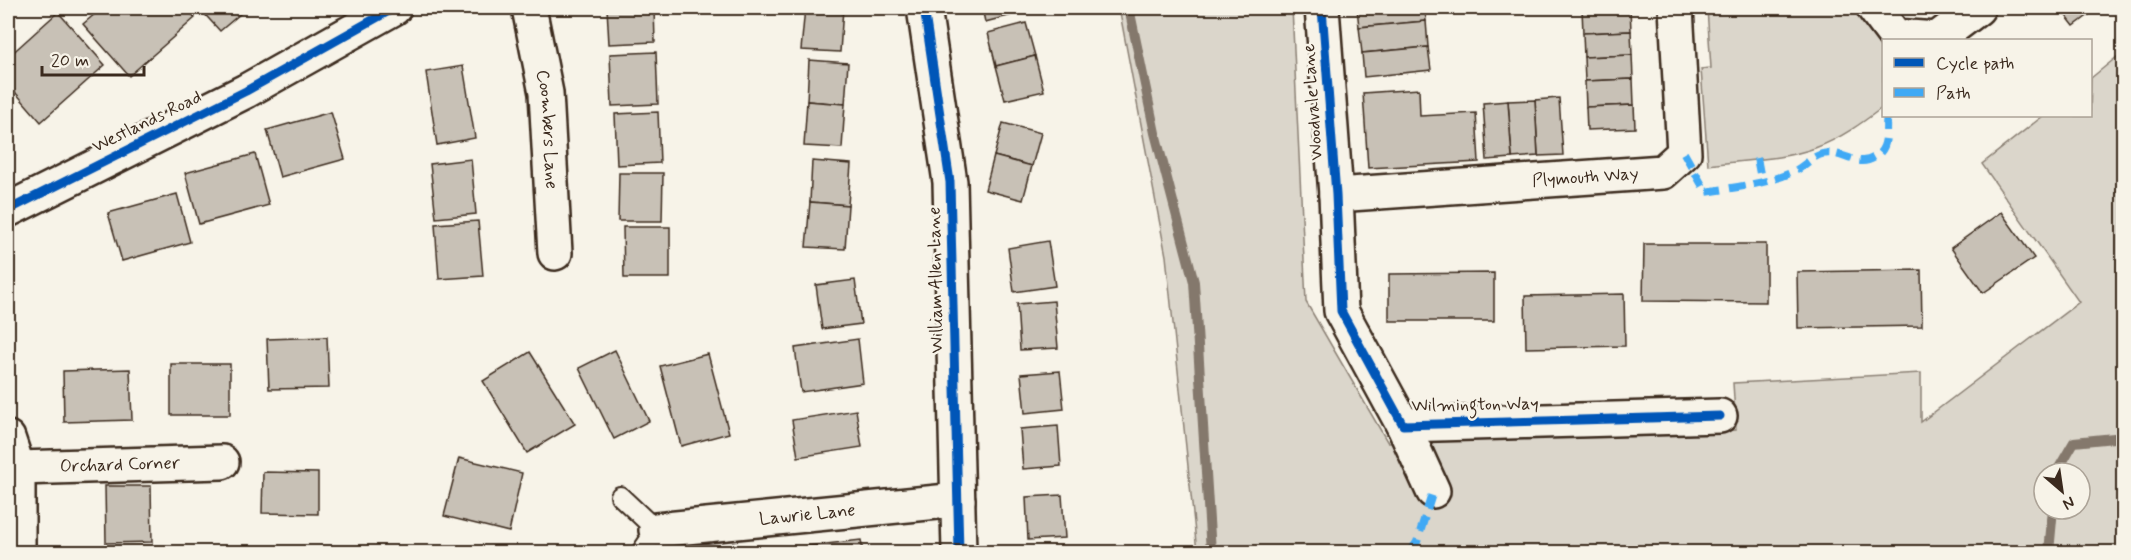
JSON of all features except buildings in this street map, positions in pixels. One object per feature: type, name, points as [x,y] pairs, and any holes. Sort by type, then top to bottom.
[{"type":"street","name":"Westlands Road","points":[[8,210],[246,91],[394,8]]},
{"type":"street","name":"Coombers Lane","points":[[529,8],[546,93],[555,253]]},
{"type":"street","name":"William Allen Lane","points":[[924,8],[950,182],[959,552]]},
{"type":"street","name":"Woodvale Lane","points":[[1322,8],[1336,195]]},
{"type":"street","name":"Plymouth Way","points":[[1336,195],[1663,172],[1684,153],[1676,8]]},
{"type":"street","points":[[1874,8],[1895,36],[1937,39],[1978,8]]},
{"type":"street","name":"Wilmington Way","points":[[1336,195],[1341,311],[1403,425],[1433,492]]},
{"type":"street","name":"Wilmington Way","points":[[1403,425],[1720,416]]},
{"type":"street","points":[[13,453],[18,552]]},
{"type":"street","name":"Orchard Corner","points":[[13,453],[222,462]]},
{"type":"street","name":"Lawrie Lane","points":[[648,541],[958,500]]},
{"type":"lane","points":[[620,496],[648,541]]},
{"type":"shaded area","points":[[1119,8],[1292,8],[1306,302],[1388,443],[1736,430],[1733,383],[1921,373],[1921,422],[2079,302],[1982,164],[2042,117],[2092,117],[2092,77],[2123,52],[2123,552],[1197,552],[1166,256]]},
{"type":"shaded area","points":[[1707,8],[1853,8],[1882,48],[1882,108],[1859,125],[1815,148],[1776,157],[1708,165],[1701,69],[1711,68]]},
{"type":"waterway","points":[[1129,8],[1155,133],[1194,282],[1211,552]]},
{"type":"waterway","points":[[2063,461],[2074,442],[2124,437]]},
{"type":"waterway","points":[[2049,552],[2052,521]]},
{"type":"marked path","points":[[1684,153],[1706,192],[1740,187],[1795,171],[1822,154],[1836,154],[1862,161],[1875,157],[1885,143],[1887,117]]},
{"type":"marked path","points":[[1757,158],[1762,184]]},
{"type":"marked path","points":[[1410,552],[1417,542],[1433,491]]},
{"type":"cycle path","points":[[8,210],[246,91],[394,8]]},
{"type":"cycle path","points":[[924,8],[950,182],[959,552]]},
{"type":"cycle path","points":[[1322,8],[1336,195],[1341,311],[1403,425],[1720,416]]}]
